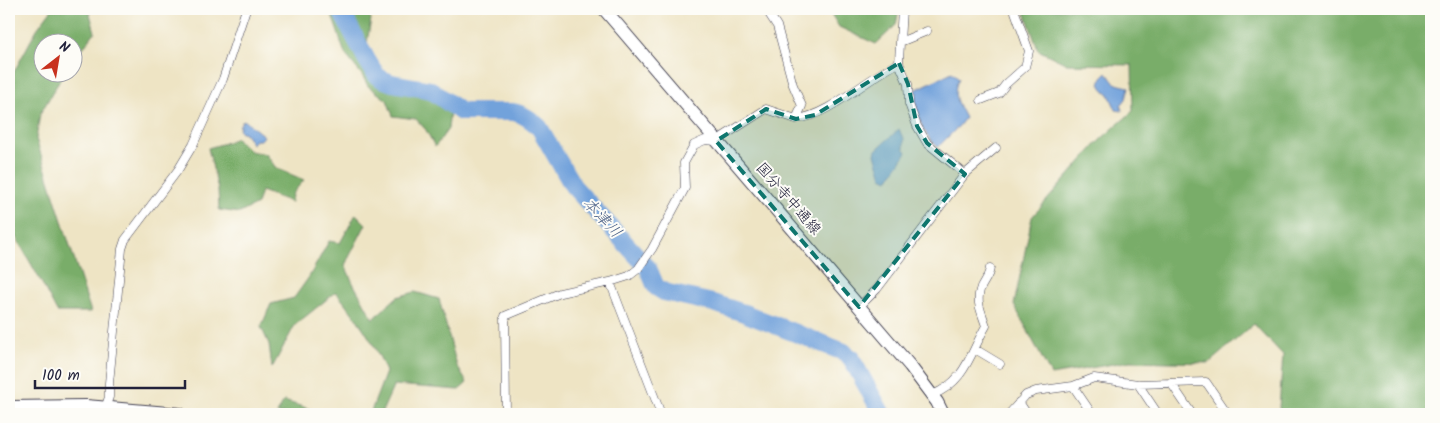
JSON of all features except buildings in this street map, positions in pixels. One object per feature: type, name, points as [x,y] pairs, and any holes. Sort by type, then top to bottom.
[{"type":"main road","name":"国分寺中通線","points":[[604,9],[910,366],[932,395],[943,414]]},
{"type":"main road","points":[[9,407],[180,414]]},
{"type":"street","points":[[104,411],[109,397],[122,249],[125,240],[178,170],[193,145],[223,79],[246,9]]},
{"type":"street","points":[[766,9],[777,26],[793,85],[802,106],[796,119]]},
{"type":"street","points":[[902,9],[899,63],[908,84],[909,104],[916,126],[927,143],[966,174]]},
{"type":"street","points":[[981,100],[999,93],[1006,84],[1026,67],[1029,51],[1014,9]]},
{"type":"street","points":[[900,42],[927,31]]},
{"type":"street","points":[[506,414],[505,316],[560,293],[629,276],[638,269],[652,249],[685,188],[684,163],[694,145],[705,140],[716,141],[766,109],[796,119],[815,114],[863,86],[884,70],[899,63]]},
{"type":"street","points":[[859,307],[878,288],[966,174],[996,148]]},
{"type":"street","points":[[932,395],[945,391],[961,375],[975,349],[978,338],[986,326],[978,305],[980,291],[990,268]]},
{"type":"street","points":[[610,282],[661,414]]},
{"type":"street","points":[[975,349],[1000,364]]},
{"type":"street","points":[[1009,414],[1026,395],[1036,390],[1073,386],[1094,378],[1138,384],[1206,382],[1228,414]]},
{"type":"street","points":[[1171,383],[1192,414]]},
{"type":"street","points":[[1138,384],[1158,414]]},
{"type":"street","points":[[1073,386],[1092,414]]},
{"type":"street","points":[[1019,402],[1028,414]]},
{"type":"highlighted area","points":[[899,63],[908,84],[917,126],[927,143],[965,174],[859,307],[716,141],[766,109],[796,119],[815,115]]},
{"type":"green space","points":[[52,9],[93,9],[90,14],[95,32],[82,49],[82,32],[35,32]]},
{"type":"green space","points":[[330,9],[361,9],[371,19],[364,61],[374,78],[390,86],[424,92],[437,99],[450,110],[448,129],[435,147],[426,130],[416,119],[393,116],[387,100],[368,86],[362,75],[345,54]]},
{"type":"green space","points":[[828,9],[899,9],[896,25],[876,44],[839,27]]},
{"type":"green space","points":[[1024,9],[1431,9],[1431,414],[1281,414],[1279,407],[1283,355],[1254,324],[1209,363],[1130,361],[1051,375],[1014,305],[1032,217],[1100,140],[1133,111],[1132,65],[1067,64],[1038,50]]},
{"type":"green space","points":[[32,38],[32,82],[59,82],[40,114],[36,139],[91,312],[57,312],[9,225],[9,81]]},
{"type":"green space","points":[[236,138],[250,151],[266,154],[276,168],[304,180],[292,194],[291,202],[261,191],[257,204],[240,213],[219,210],[218,189],[208,148]]},
{"type":"green space","points":[[356,214],[366,224],[345,265],[373,319],[397,297],[415,292],[439,299],[457,366],[467,383],[459,390],[394,385],[381,414],[370,414],[386,372],[371,340],[336,292],[295,325],[272,368],[269,344],[261,327],[271,304],[294,298],[309,277],[329,241],[340,243]]},
{"type":"green space","points":[[284,401],[326,414],[277,414]]},
{"type":"water","points":[[952,72],[959,78],[955,94],[957,103],[965,118],[938,147],[923,129],[913,91]]},
{"type":"water","points":[[1107,72],[1116,83],[1129,87],[1126,99],[1121,105],[1122,111],[1116,110],[1109,94],[1105,92],[1100,84],[1102,77]]},
{"type":"water","points":[[244,120],[264,136],[261,140],[255,140],[252,144],[245,133],[239,131],[240,124]]},
{"type":"water","points":[[899,129],[904,138],[904,148],[907,152],[888,180],[882,177],[875,154],[876,150]]},
{"type":"waterway","name":"本津川","points":[[340,9],[367,60],[377,76],[382,79],[392,83],[431,90],[461,112],[513,112],[524,116],[539,127],[573,186],[648,268],[656,287],[664,292],[713,303],[744,313],[844,352],[851,358],[882,414]]}]
